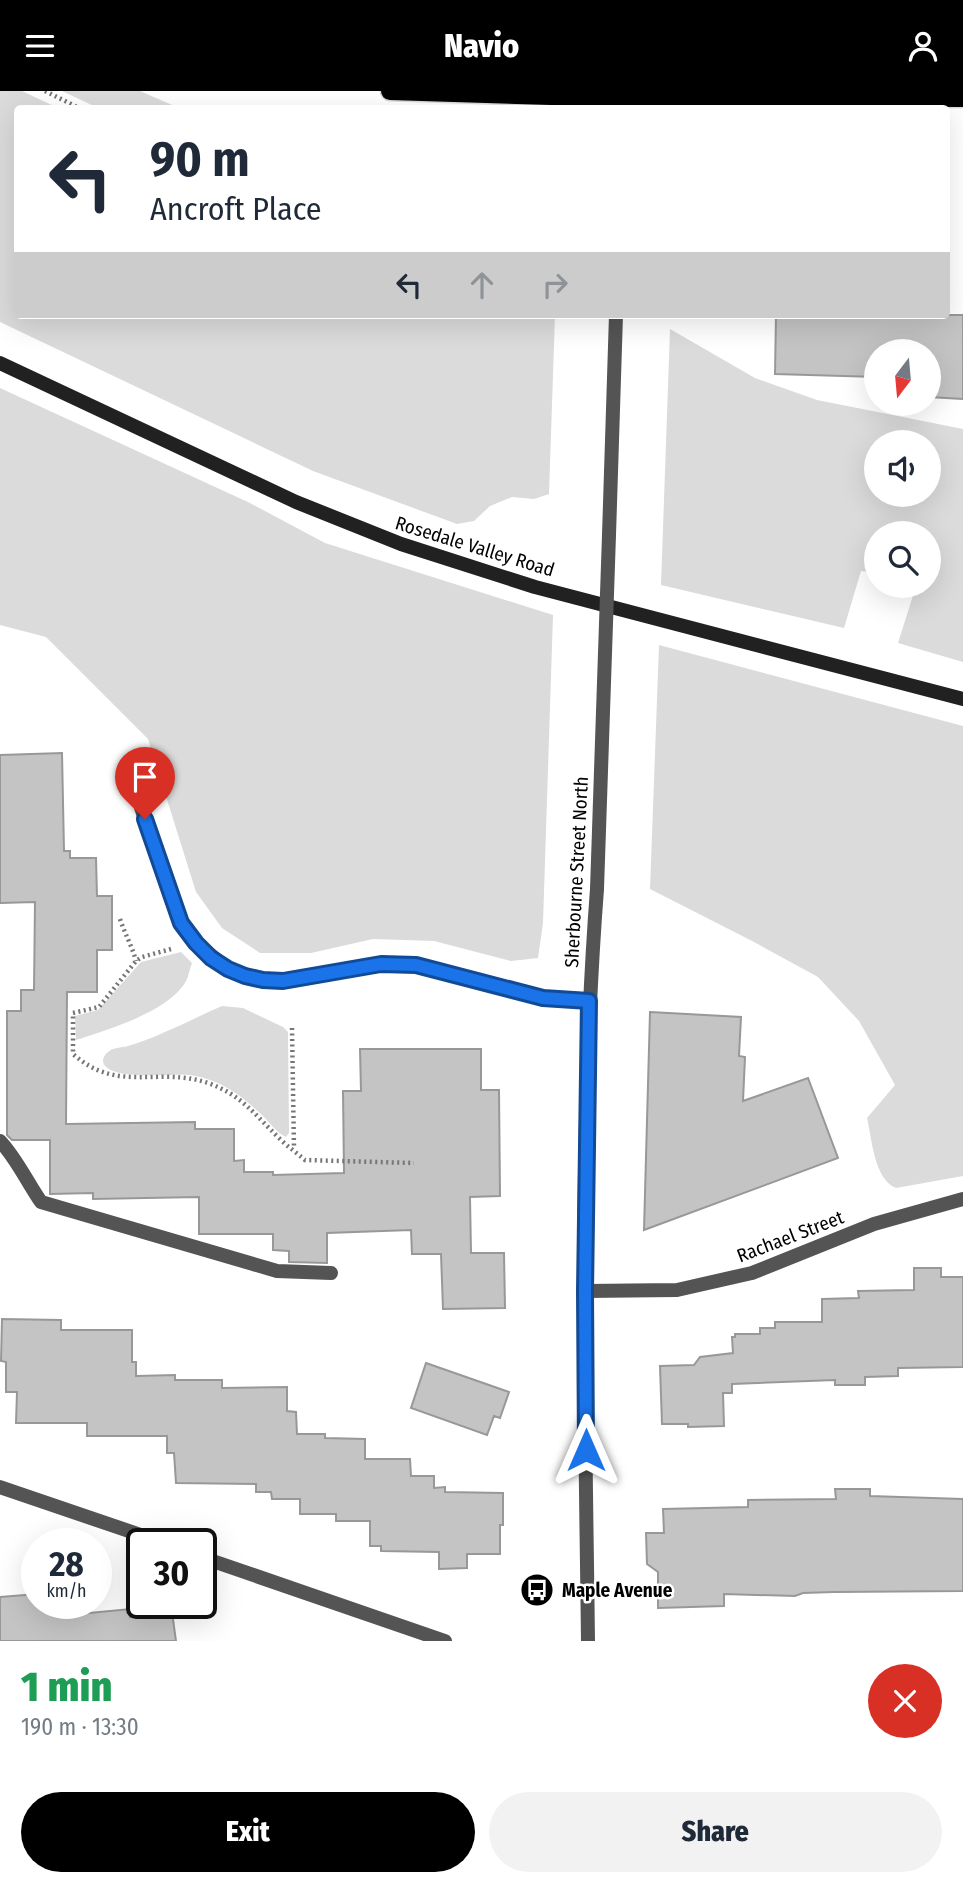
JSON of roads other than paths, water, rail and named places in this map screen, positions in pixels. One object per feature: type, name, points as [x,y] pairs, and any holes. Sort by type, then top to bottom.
[{"type":"main road","points":[[390,91],[618,99],[963,98]]},
{"type":"street","name":"Sherbourne Street North","points":[[588,1641],[585,1291],[589,1001],[597,889],[616,321]]},
{"type":"street","name":"Rosedale Valley Road","points":[[0,363],[296,502],[401,544],[536,587],[963,699]]},
{"type":"street","points":[[136,793],[181,923],[196,943],[228,969],[254,978],[283,981],[381,964],[416,965],[543,998],[589,1001]]},
{"type":"street","points":[[0,1141],[14,1155],[41,1202],[277,1271],[331,1273]]},
{"type":"street","name":"Rachael Street","points":[[585,1291],[677,1290],[752,1273],[874,1224],[963,1199]]},
{"type":"street","points":[[0,1487],[126,1530]]},
{"type":"street","points":[[217,1562],[444,1641]]},
{"type":"place","name":"Maple Avenue","points":[[537,1590]]}]
